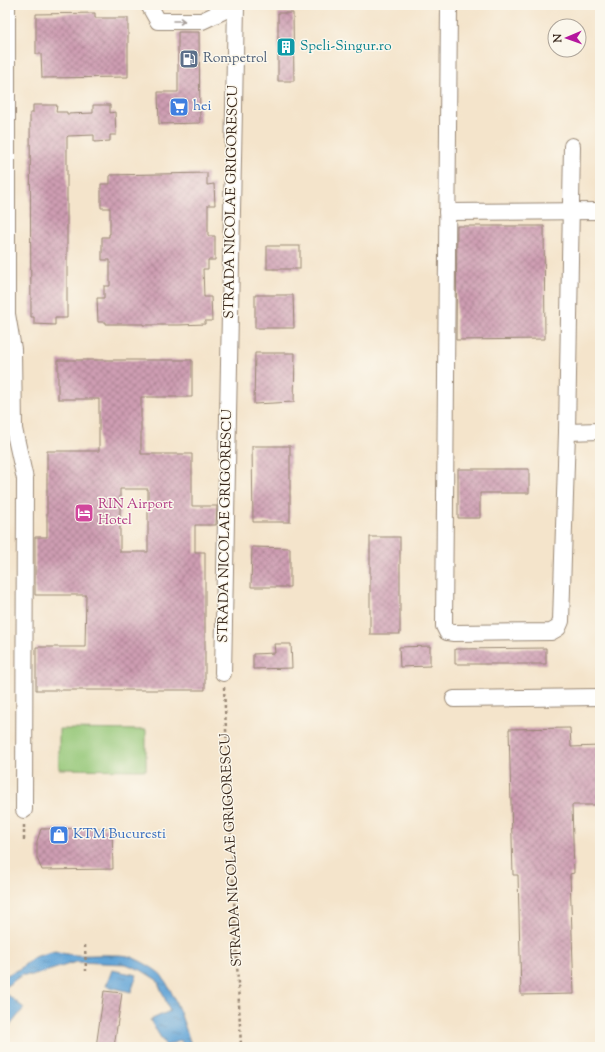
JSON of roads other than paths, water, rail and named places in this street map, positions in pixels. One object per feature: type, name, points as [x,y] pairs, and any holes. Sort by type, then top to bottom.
[{"type":"street","points":[[7,5],[7,314],[13,349],[14,429],[25,479],[24,810]]},
{"type":"street","points":[[149,5],[158,21],[202,21],[236,5]]},
{"type":"street","name":"STRADA NICOLAE GRIGORESCU","points":[[223,673],[236,5]]},
{"type":"street","points":[[449,5],[444,626],[447,632],[551,632],[558,628],[561,621],[567,432],[572,146]]},
{"type":"street","points":[[447,212],[600,211]]},
{"type":"street","points":[[567,432],[600,431]]},
{"type":"street","points":[[454,699],[600,697]]},
{"type":"water","points":[[55,951],[77,955],[121,955],[132,957],[156,971],[162,976],[171,992],[192,1047],[184,1047],[181,1040],[166,1046],[150,1020],[170,1011],[157,980],[141,970],[126,964],[76,962],[35,975],[22,975],[5,987],[5,976],[21,968],[34,957]]},
{"type":"water","points":[[112,970],[137,975],[131,992],[106,986]]},
{"type":"water","points":[[8,995],[24,1008],[5,1032],[5,997]]},
{"type":"place","name":"Speli-Singur.ro","points":[[286,47]]},
{"type":"place","name":"Rompetrol","points":[[189,59]]},
{"type":"place","name":"hei","points":[[179,107]]},
{"type":"place","name":"RIN Airport Hotel","points":[[84,513]]},
{"type":"place","name":"KTM Bucuresti","points":[[59,835]]}]
